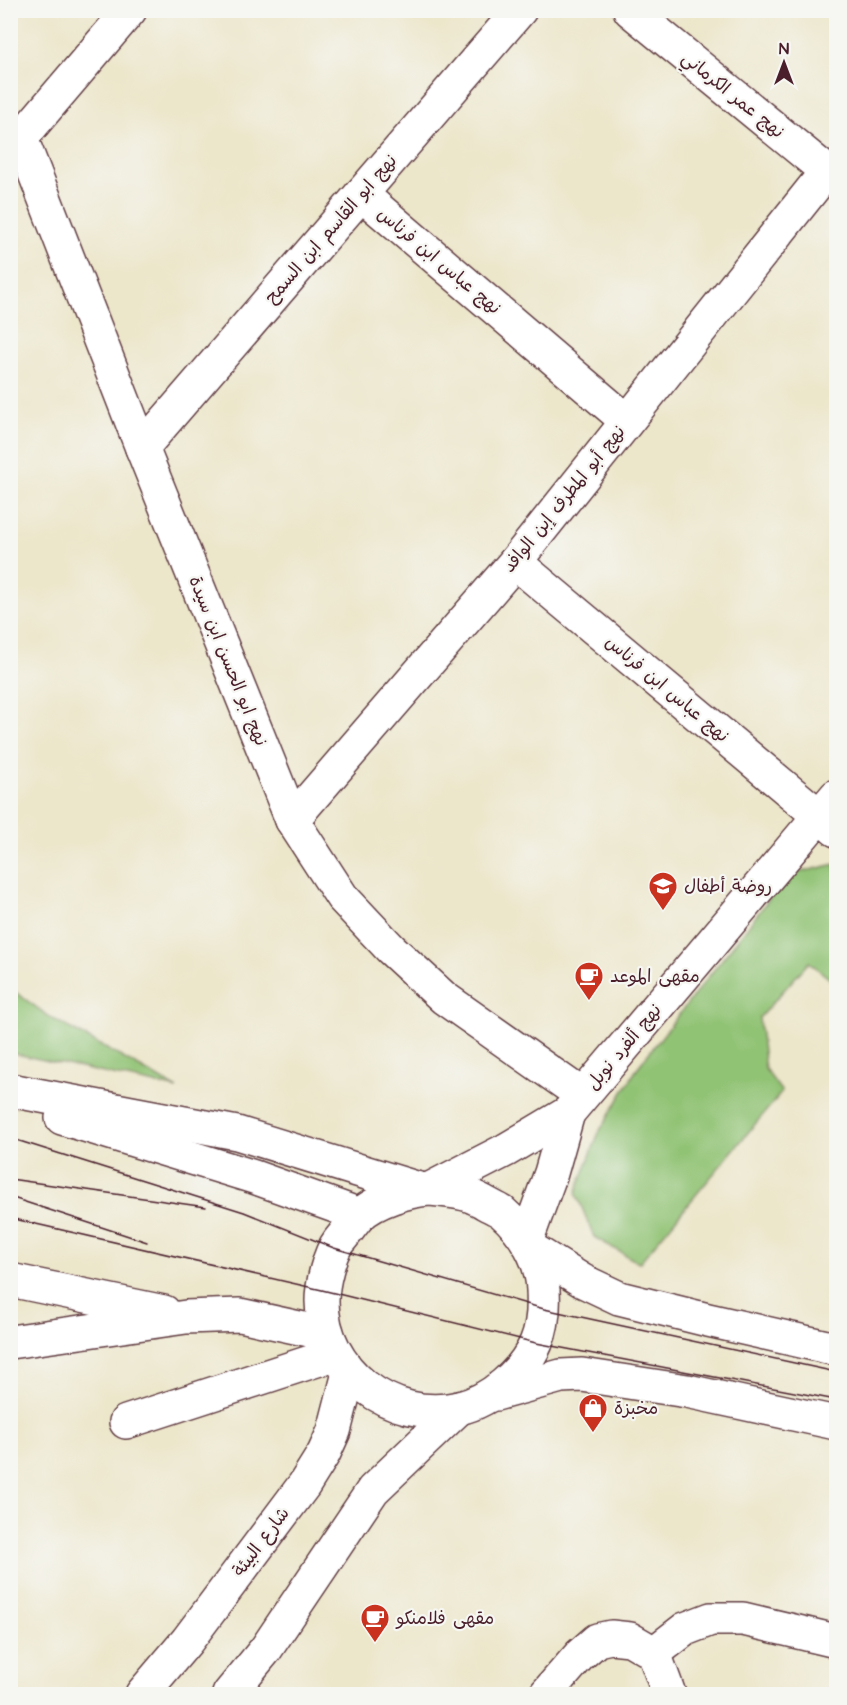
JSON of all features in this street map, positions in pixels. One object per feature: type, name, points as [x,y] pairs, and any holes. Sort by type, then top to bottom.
[{"type":"street","points":[[16,133],[130,10]]},
{"type":"street","name":"نهج ابو القاسم ابن السمح","points":[[142,448],[520,10]]},
{"type":"street","name":"نهج عمر الكرماني","points":[[630,10],[832,175]]},
{"type":"street","name":"نهج ابو الحسن ابن سيدة","points":[[16,133],[292,820],[342,897],[391,950],[444,998],[575,1104]]},
{"type":"street","name":"نهج أبو المطرف إبن الوافد","points":[[292,820],[515,562],[627,421],[832,175]]},
{"type":"street","name":"نهج عباس ابن فرناس","points":[[361,194],[627,421]]},
{"type":"street","name":"نهج عباس ابن فرناس","points":[[515,562],[831,814]]},
{"type":"street","name":"نهج ألفرد نوبل","points":[[424,1189],[506,1150],[575,1104],[831,814]]},
{"type":"street","points":[[10,1090],[237,1133],[424,1189],[468,1194],[501,1212],[530,1245],[583,1281],[619,1298],[837,1349]]},
{"type":"street","points":[[10,1103],[254,1177],[360,1215]]},
{"type":"street","name":"نهج ألفرد نوبل","points":[[530,1245],[551,1173],[575,1104]]},
{"type":"street","points":[[424,1189],[388,1198],[360,1215],[334,1248],[322,1290],[322,1313],[337,1354],[372,1393],[399,1406],[429,1411],[473,1402],[561,1376],[582,1375],[687,1391],[837,1423]]},
{"type":"street","points":[[230,1695],[266,1649],[373,1490],[473,1402],[516,1374],[536,1343],[544,1309],[543,1279],[530,1245]]},
{"type":"street","points":[[10,1280],[186,1317]]},
{"type":"street","points":[[10,1342],[186,1317],[240,1315],[337,1354]]},
{"type":"street","points":[[126,1422],[337,1354]]},
{"type":"street","name":"شارع البيئة","points":[[142,1695],[187,1641],[304,1485],[324,1453],[334,1431],[337,1354]]},
{"type":"street","points":[[654,1653],[685,1629],[711,1619],[743,1619],[837,1641]]},
{"type":"street","points":[[546,1695],[580,1655],[597,1640],[611,1637],[630,1639],[654,1653],[669,1695]]},
{"type":"green space","points":[[836,864],[836,984],[809,962],[759,1018],[765,1069],[782,1092],[639,1263],[594,1237],[576,1193],[599,1132],[638,1067],[788,875]]},
{"type":"green space","points":[[11,989],[50,1017],[178,1089],[11,1053]]},
{"type":"tram line","points":[[10,1138],[244,1212],[334,1248],[544,1309],[836,1372]]},
{"type":"tram line","points":[[10,1179],[206,1207]]},
{"type":"tram line","points":[[10,1197],[147,1242]]},
{"type":"tram line","points":[[10,1218],[322,1290],[536,1343],[836,1400]]},
{"type":"place","name":"روضة أطفال","points":[[663,912]]},
{"type":"place","name":"مقهى الموعد","points":[[589,1002]]},
{"type":"place","name":"مخبزة","points":[[593,1434]]},
{"type":"place","name":"مقهى فلامنكو","points":[[375,1644]]}]
